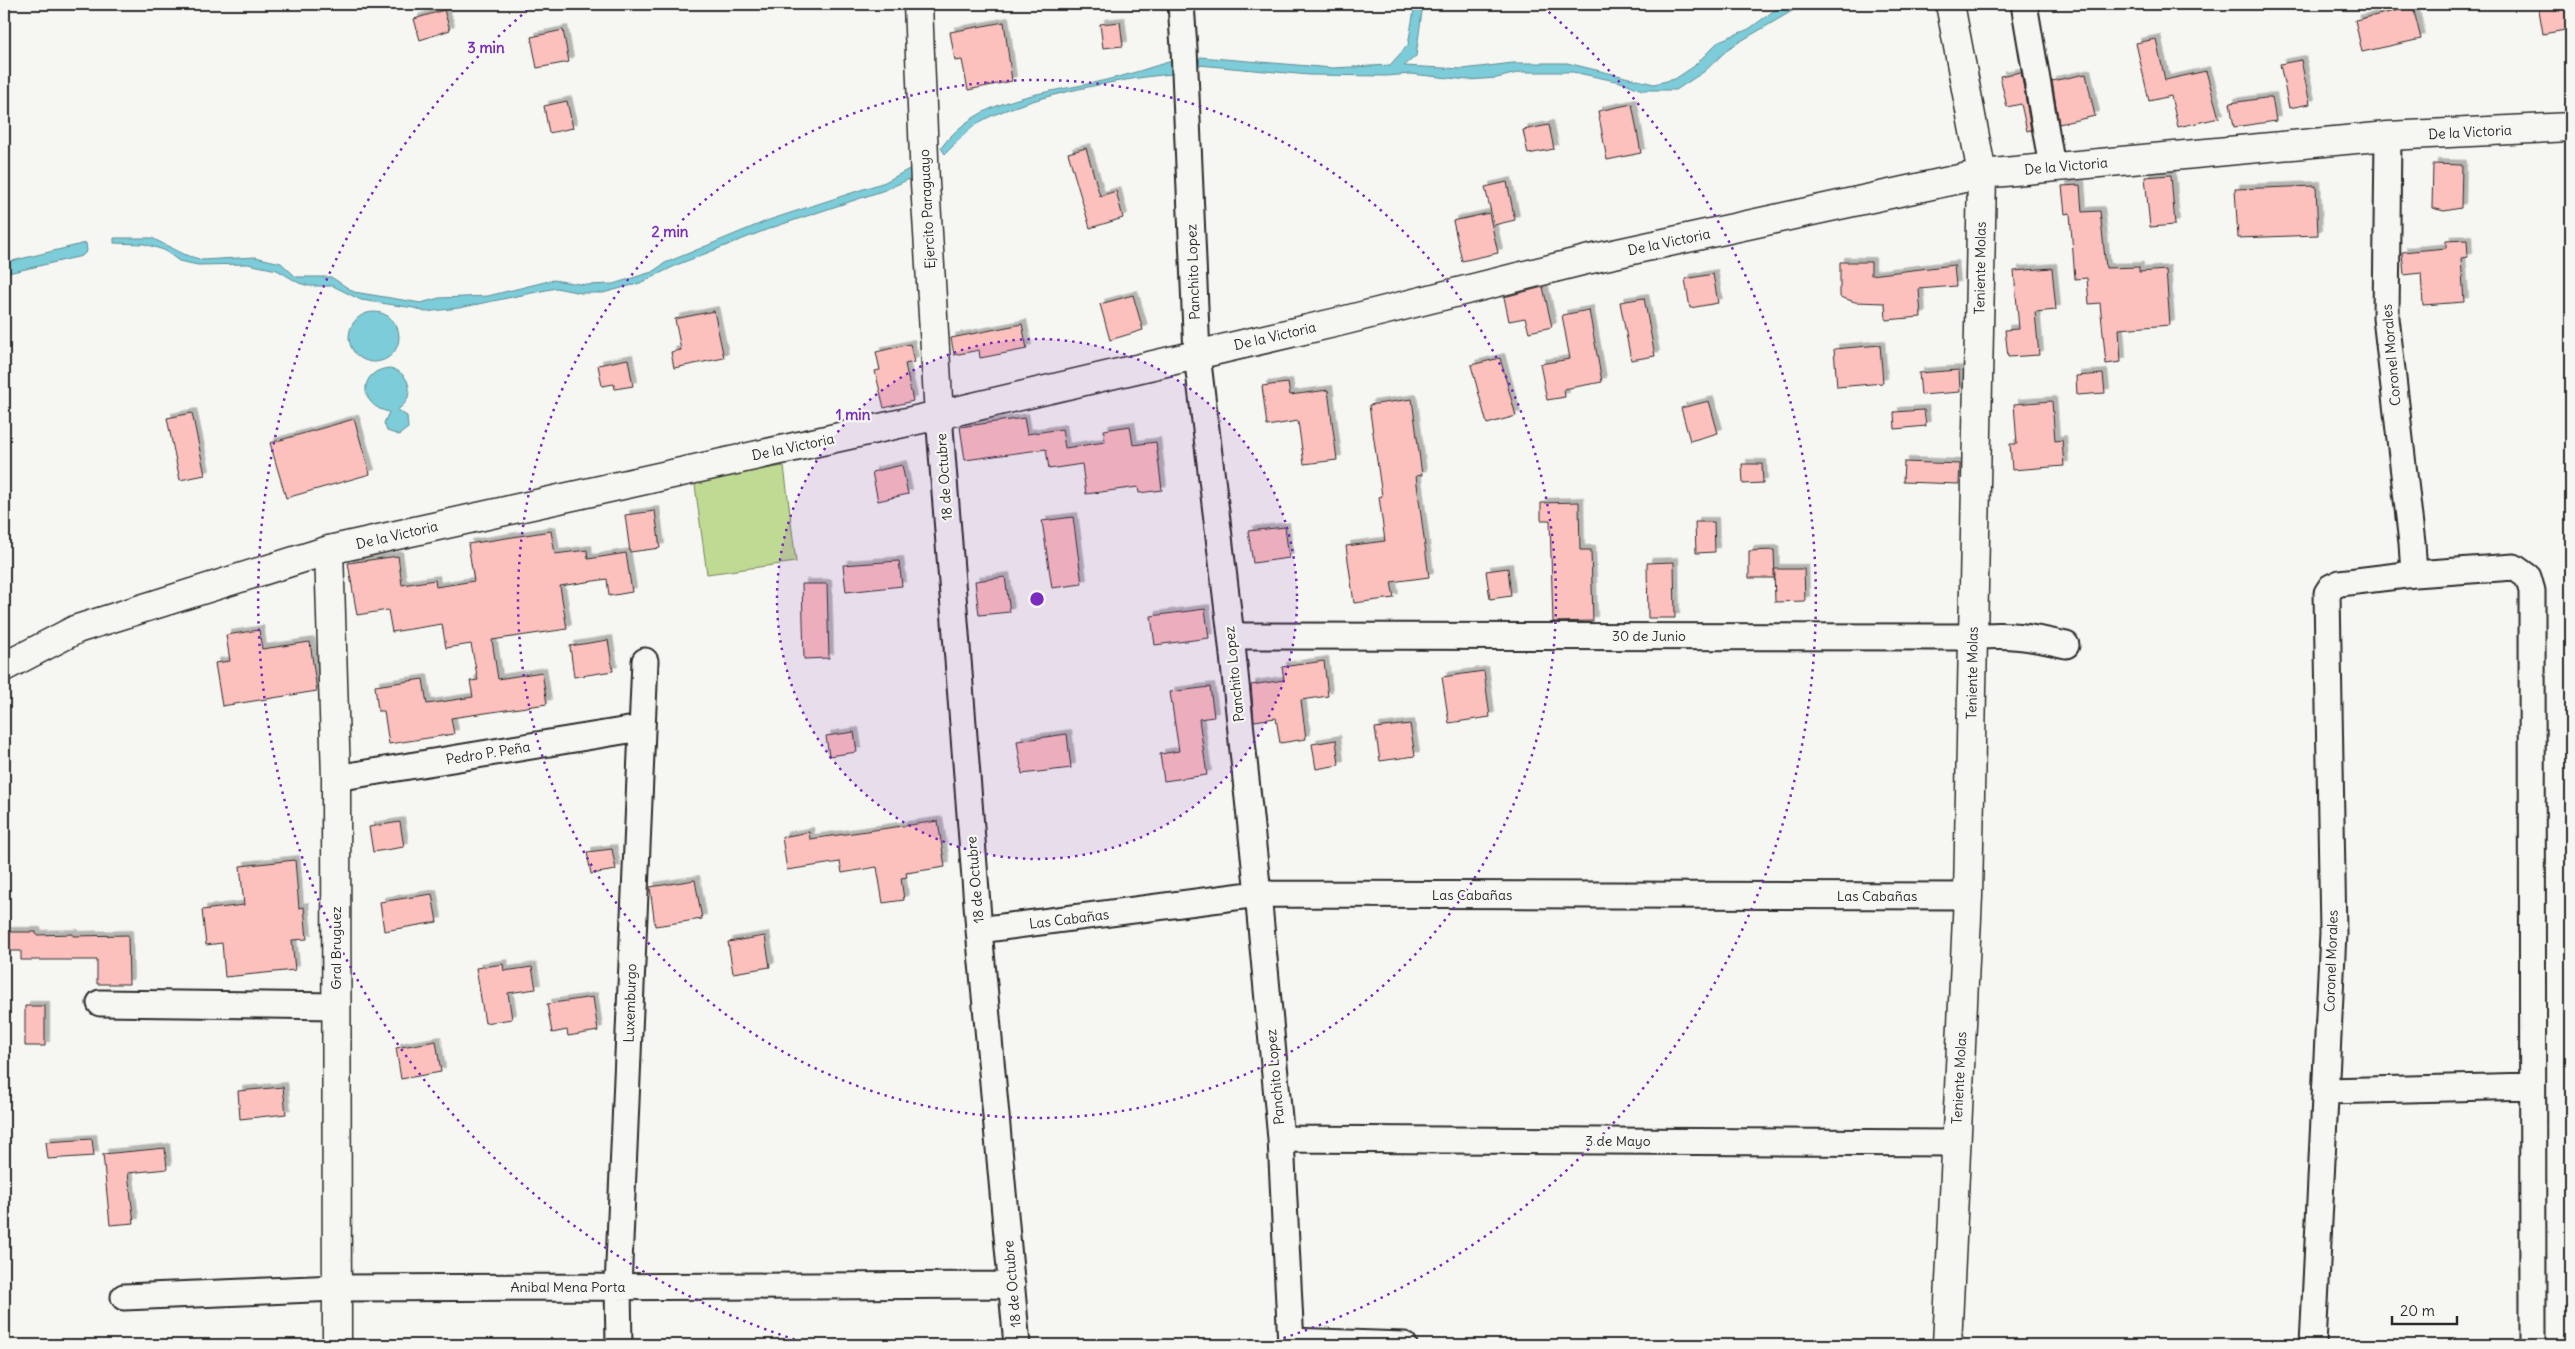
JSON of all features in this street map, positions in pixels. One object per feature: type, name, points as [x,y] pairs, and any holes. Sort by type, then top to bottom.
[{"type":"main road","name":"Ejercito Paraguayo","points":[[918,4],[925,184],[939,415]]},
{"type":"main road","name":"Teniente Molas","points":[[1947,1345],[1968,896],[1982,174],[1950,4]]},
{"type":"main road","name":"De la Victoria","points":[[4,667],[77,629],[329,550],[939,415],[1196,355],[1586,260],[1982,174],[2388,136],[2571,127]]},
{"type":"main road","name":"Gral Bruguez","points":[[329,550],[336,778],[337,1345]]},
{"type":"street","name":"Panchito Lopez","points":[[1181,4],[1196,355],[1230,636],[1258,894],[1281,1139],[1291,1343]]},
{"type":"street","points":[[2024,4],[2052,167]]},
{"type":"street","name":"Coronel Morales","points":[[2313,1345],[2333,933],[2327,593],[2331,587],[2340,583],[2414,574],[2386,318],[2388,136]]},
{"type":"street","name":"18 de Octubre","points":[[939,415],[979,930],[1017,1345]]},
{"type":"street","points":[[2414,574],[2514,567],[2528,577],[2532,591],[2532,1345]]},
{"type":"street","name":"30 de Junio","points":[[1230,636],[1972,637],[2020,635],[2066,645]]},
{"type":"street","name":"Luxemburgo","points":[[619,1345],[618,1287],[645,661]]},
{"type":"street","name":"Pedro P. Peña","points":[[336,778],[641,728]]},
{"type":"street","name":"Las Cabañas","points":[[979,930],[1258,894],[1968,896]]},
{"type":"street","points":[[100,1003],[337,1006]]},
{"type":"street","points":[[2326,1090],[2532,1086]]},
{"type":"street","name":"3 de Mayo","points":[[1281,1139],[1956,1143]]},
{"type":"street","name":"Anibal Mena Porta","points":[[124,1297],[336,1288],[1012,1285]]},
{"type":"street","points":[[1291,1343],[1404,1345]]},
{"type":"green space","points":[[784,466],[796,562],[707,574],[694,478]]},
{"type":"water","points":[[1415,4],[1423,4],[1416,56],[1404,66],[1463,69],[1513,63],[1567,63],[1654,84],[1675,79],[1693,67],[1719,41],[1749,29],[1783,4],[1804,4],[1729,48],[1705,71],[1676,90],[1642,90],[1625,83],[1573,72],[1521,72],[1497,78],[1468,80],[1411,74],[1386,76],[1309,75],[1199,65],[1200,57],[1333,68],[1390,65],[1408,45]]},
{"type":"water","points":[[1172,61],[1173,74],[1129,79],[1077,89],[1027,103],[985,119],[974,126],[945,154],[941,148],[957,130],[975,117],[1016,99],[1115,78]]},
{"type":"water","points":[[913,167],[914,177],[885,190],[771,228],[679,264],[640,283],[603,293],[581,293],[556,288],[459,308],[425,312],[414,308],[361,300],[333,286],[309,286],[299,283],[277,270],[248,264],[198,265],[179,261],[164,250],[144,244],[114,243],[114,238],[152,238],[183,254],[202,260],[255,257],[281,263],[296,277],[331,277],[354,292],[421,303],[439,298],[488,296],[553,280],[586,285],[613,284],[652,272],[665,263],[769,220],[885,182]]},
{"type":"water","points":[[86,243],[87,251],[82,256],[4,274],[4,263]]},
{"type":"water","points":[[369,312],[379,312],[392,319],[399,332],[399,342],[392,355],[379,362],[369,362],[360,358],[353,351],[349,342],[349,332],[353,323],[360,316]]},
{"type":"water","points":[[390,368],[403,375],[409,387],[407,400],[397,410],[407,416],[408,428],[399,435],[387,431],[384,423],[389,412],[372,403],[367,396],[367,381],[379,370]]},
{"type":"building","points":[[2538,4],[2571,4],[2571,29],[2543,34]]},
{"type":"building","points":[[2413,7],[2421,39],[2362,52],[2355,20]]},
{"type":"building","points":[[444,10],[450,30],[420,40],[414,19]]},
{"type":"building","points":[[1004,22],[1012,81],[968,90],[962,60],[955,61],[950,32]]},
{"type":"building","points":[[1120,22],[1123,46],[1103,48],[1100,24]]},
{"type":"building","points":[[563,30],[569,62],[537,68],[531,37]]},
{"type":"building","points":[[2156,39],[2165,80],[2206,71],[2219,118],[2178,127],[2171,96],[2149,101],[2136,43]]},
{"type":"building","points":[[2301,60],[2310,104],[2289,108],[2280,64]]},
{"type":"building","points":[[2021,72],[2031,130],[2027,131],[2021,104],[2007,107],[2000,76]]},
{"type":"building","points":[[2086,74],[2095,116],[2059,124],[2052,81]]},
{"type":"building","points":[[2272,97],[2276,121],[2234,127],[2230,103]]},
{"type":"building","points":[[567,101],[573,128],[549,133],[544,106]]},
{"type":"building","points":[[1632,104],[1641,153],[1607,160],[1598,111]]},
{"type":"building","points":[[1549,125],[1554,149],[1528,154],[1523,130]]},
{"type":"building","points":[[1086,148],[1100,196],[1116,191],[1123,218],[1090,228],[1068,153]]},
{"type":"building","points":[[2433,164],[2462,165],[2461,208],[2444,211],[2432,208]]},
{"type":"building","points":[[2171,175],[2175,225],[2150,227],[2145,177]]},
{"type":"building","points":[[1507,182],[1515,220],[1494,225],[1485,187]]},
{"type":"building","points":[[2080,185],[2082,212],[2100,211],[2106,268],[2139,267],[2139,272],[2166,270],[2170,325],[2119,329],[2121,362],[2106,364],[2100,303],[2089,304],[2087,278],[2075,279],[2070,213],[2065,214],[2062,186]]},
{"type":"building","points":[[2316,186],[2318,235],[2238,238],[2235,189]]},
{"type":"building","points":[[1489,213],[1498,253],[1462,261],[1453,221]]},
{"type":"building","points":[[2467,240],[2468,257],[2461,258],[2464,302],[2423,305],[2421,273],[2404,275],[2402,252],[2446,248],[2446,241]]},
{"type":"building","points":[[1840,262],[1871,262],[1871,275],[1954,265],[1956,286],[1919,289],[1921,317],[1886,320],[1885,303],[1855,302],[1840,297]]},
{"type":"building","points":[[2052,268],[2056,310],[2035,312],[2039,355],[2008,357],[2005,330],[2019,329],[2014,271]]},
{"type":"building","points":[[1713,274],[1718,303],[1690,308],[1685,279]]},
{"type":"building","points":[[1543,287],[1552,327],[1529,332],[1525,318],[1509,321],[1504,297]]},
{"type":"building","points":[[1133,295],[1143,330],[1110,340],[1100,304]]},
{"type":"building","points":[[1644,298],[1655,356],[1631,360],[1620,302]]},
{"type":"building","points":[[1589,310],[1602,382],[1564,389],[1565,397],[1547,400],[1540,364],[1570,359],[1562,315]]},
{"type":"building","points":[[714,311],[724,358],[674,368],[671,352],[681,350],[675,319]]},
{"type":"building","points":[[1022,324],[1027,349],[980,358],[979,350],[954,355],[951,338]]},
{"type":"building","points":[[910,344],[914,362],[905,364],[913,401],[884,408],[875,371],[880,370],[876,352]]},
{"type":"building","points":[[1880,345],[1883,383],[1837,387],[1834,349]]},
{"type":"building","points":[[1500,358],[1516,416],[1487,424],[1471,365]]},
{"type":"building","points":[[628,359],[633,386],[615,389],[614,384],[602,386],[598,365]]},
{"type":"building","points":[[1959,370],[1960,392],[1921,395],[1919,373]]},
{"type":"building","points":[[2103,374],[2105,393],[2077,395],[2076,376]]},
{"type":"building","points":[[1288,383],[1290,395],[1328,390],[1337,460],[1304,464],[1298,421],[1267,426],[1262,386]]},
{"type":"building","points":[[1412,399],[1422,475],[1416,476],[1429,577],[1391,582],[1394,598],[1354,603],[1346,546],[1385,541],[1379,497],[1382,496],[1369,405]]},
{"type":"building","points":[[1709,401],[1718,433],[1690,441],[1681,408]]},
{"type":"building","points":[[2052,401],[2055,441],[2062,440],[2064,466],[2012,470],[2010,444],[2017,444],[2014,404]]},
{"type":"building","points":[[1924,410],[1926,426],[1895,429],[1894,412]]},
{"type":"building","points":[[192,413],[205,475],[180,480],[167,418]]},
{"type":"building","points":[[1024,418],[1027,434],[1062,429],[1065,448],[1105,442],[1104,430],[1130,426],[1133,445],[1156,442],[1162,490],[1139,493],[1138,487],[1086,494],[1082,464],[1049,469],[1046,449],[965,460],[960,427]]},
{"type":"building","points":[[354,419],[370,474],[286,498],[270,443]]},
{"type":"building","points":[[1904,462],[1960,464],[1959,484],[1903,482]]},
{"type":"building","points":[[1742,464],[1762,464],[1763,483],[1743,484]]},
{"type":"building","points":[[902,465],[908,494],[878,501],[872,472]]},
{"type":"building","points":[[1579,502],[1580,550],[1591,550],[1593,621],[1553,622],[1550,520],[1541,520],[1541,503]]},
{"type":"building","points":[[655,511],[660,548],[630,552],[625,515]]},
{"type":"building","points":[[1073,517],[1082,584],[1052,588],[1042,521]]},
{"type":"building","points":[[1695,522],[1714,522],[1715,552],[1696,553]]},
{"type":"building","points":[[1285,527],[1289,558],[1253,563],[1248,531]]},
{"type":"building","points":[[551,531],[555,554],[587,550],[588,559],[626,553],[632,592],[609,596],[607,579],[560,586],[567,629],[492,640],[498,679],[542,672],[547,704],[451,718],[454,734],[389,744],[384,711],[378,711],[375,686],[423,679],[427,704],[473,697],[470,681],[478,680],[471,644],[446,648],[442,624],[392,632],[388,610],[357,615],[348,563],[398,556],[402,585],[435,580],[436,587],[474,581],[468,544]]},
{"type":"building","points":[[1774,550],[1775,578],[1749,578],[1749,551]]},
{"type":"building","points":[[899,561],[902,586],[846,592],[843,565]]},
{"type":"building","points":[[1674,562],[1675,618],[1648,618],[1647,563]]},
{"type":"building","points":[[1508,568],[1511,596],[1490,599],[1486,571]]},
{"type":"building","points":[[1774,569],[1804,569],[1805,601],[1775,602]]},
{"type":"building","points":[[1005,577],[1010,612],[979,615],[975,581]]},
{"type":"building","points":[[802,584],[827,584],[829,658],[804,659]]},
{"type":"building","points":[[1205,609],[1209,638],[1155,645],[1151,616]]},
{"type":"building","points":[[259,630],[262,649],[310,642],[317,691],[222,706],[215,663],[230,661],[226,635]]},
{"type":"building","points":[[608,640],[613,671],[574,677],[570,646]]},
{"type":"building","points":[[1324,661],[1328,696],[1301,700],[1306,739],[1280,743],[1276,718],[1254,721],[1251,685],[1284,680],[1282,667]]},
{"type":"building","points":[[1484,671],[1490,717],[1449,723],[1442,677]]},
{"type":"building","points":[[1210,687],[1214,717],[1199,719],[1207,775],[1164,781],[1160,754],[1179,751],[1170,692]]},
{"type":"building","points":[[1410,724],[1415,756],[1380,761],[1375,728]]},
{"type":"building","points":[[854,732],[857,752],[829,756],[826,736]]},
{"type":"building","points":[[1067,734],[1071,768],[1022,774],[1017,741]]},
{"type":"building","points":[[1336,740],[1339,765],[1316,769],[1312,744]]},
{"type":"building","points":[[938,821],[945,867],[906,873],[907,877],[901,878],[904,900],[883,903],[877,867],[842,873],[840,862],[787,870],[782,837],[809,832],[810,839]]},
{"type":"building","points":[[400,822],[404,847],[373,852],[369,827]]},
{"type":"building","points":[[612,849],[616,870],[591,874],[587,852]]},
{"type":"building","points":[[295,860],[299,908],[304,907],[307,939],[292,940],[295,970],[225,977],[222,943],[206,945],[202,910],[244,905],[240,866]]},
{"type":"building","points":[[695,880],[702,919],[655,926],[650,887]]},
{"type":"building","points":[[432,894],[437,922],[384,931],[380,902]]},
{"type":"building","points":[[7,932],[36,932],[36,935],[73,934],[73,936],[128,935],[129,984],[97,984],[97,960],[21,960],[21,951],[7,951]]},
{"type":"building","points":[[765,936],[770,967],[733,973],[728,942]]},
{"type":"building","points":[[503,964],[504,971],[532,967],[536,989],[508,993],[512,1019],[485,1023],[476,968]]},
{"type":"building","points":[[593,997],[598,1031],[568,1036],[567,1030],[552,1033],[547,1004]]},
{"type":"building","points":[[25,1006],[45,1006],[45,1046],[25,1046]]},
{"type":"building","points":[[436,1041],[441,1072],[401,1079],[396,1048]]},
{"type":"building","points":[[283,1087],[286,1114],[240,1119],[238,1091]]},
{"type":"building","points":[[92,1139],[94,1156],[48,1159],[46,1142]]},
{"type":"building","points":[[165,1148],[167,1169],[128,1173],[134,1223],[110,1225],[103,1154]]}]
